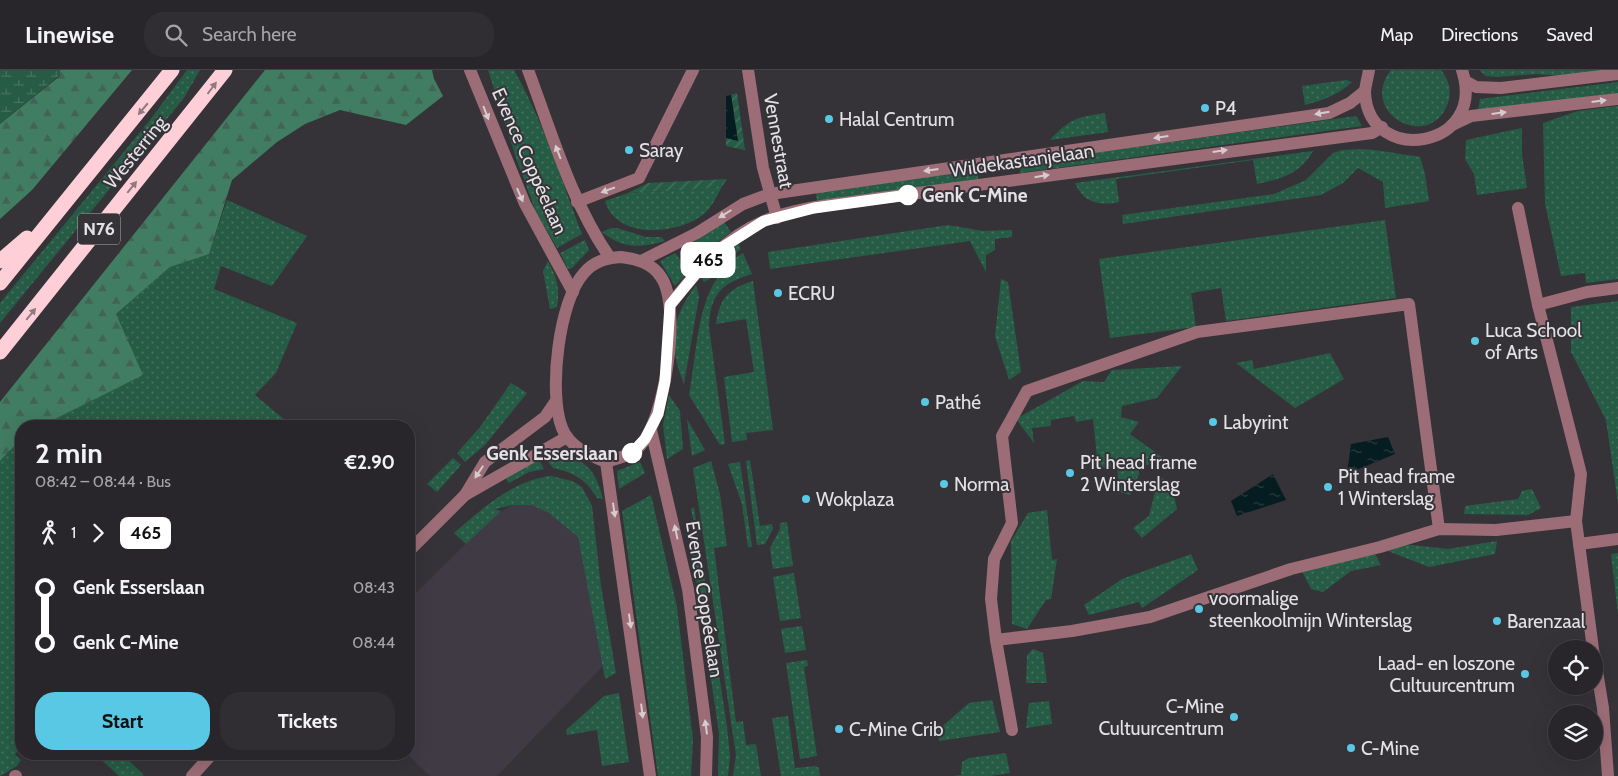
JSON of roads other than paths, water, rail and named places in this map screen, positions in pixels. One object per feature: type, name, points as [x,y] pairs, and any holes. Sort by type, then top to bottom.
[{"type":"highway","name":"Westerring","points":[[0,283],[172,70]]},
{"type":"highway","name":"Westerring","points":[[0,352],[225,70]]},
{"type":"highway","points":[[0,261],[52,218]]},
{"type":"street","name":"Evence Coppéelaan","points":[[470,70],[525,204],[573,292]]},
{"type":"street","name":"Evence Coppéelaan","points":[[528,70],[577,202],[592,232],[610,258]]},
{"type":"street","points":[[577,202],[639,178],[693,70]]},
{"type":"street","name":"Vennestraat","points":[[748,70],[763,168],[777,218]]},
{"type":"street","points":[[1369,70],[1365,92],[1368,108],[1374,120],[1388,133],[1407,140],[1423,140],[1436,137],[1452,125],[1471,116],[1618,99]]},
{"type":"street","points":[[1464,76],[1476,87],[1501,88],[1618,74]]},
{"type":"street","points":[[1452,125],[1463,108],[1464,76]]},
{"type":"street","name":"Wildekastanjelaan","points":[[641,261],[697,233],[743,204],[770,194],[1329,112],[1365,92]]},
{"type":"street","name":"Wildekastanjelaan","points":[[670,305],[703,265],[746,230],[764,221],[814,208],[1372,132],[1382,127]]},
{"type":"street","points":[[1518,208],[1538,305],[1581,474],[1576,521],[1592,640]]},
{"type":"street","points":[[621,257],[641,261],[660,276],[666,285],[670,305],[665,381],[658,414],[640,446],[632,453],[606,462],[582,451],[567,437],[562,428],[556,401],[562,332],[573,292],[582,274],[590,266],[610,258],[621,257]]},
{"type":"street","points":[[1538,305],[1587,292],[1618,288]]},
{"type":"street","points":[[1012,730],[996,640],[991,599],[994,559],[1012,523],[1002,436],[1027,391],[1197,332],[1409,304],[1439,529]]},
{"type":"street","points":[[415,546],[465,495],[485,462],[545,417],[556,401]]},
{"type":"street","name":"Evence Coppéelaan","points":[[650,430],[688,589],[707,736],[706,776]]},
{"type":"street","points":[[465,495],[567,437]]},
{"type":"street","points":[[606,462],[650,776]]},
{"type":"street","points":[[996,640],[1072,631],[1150,617],[1291,569],[1380,547],[1439,529],[1496,530],[1576,521]]},
{"type":"street","points":[[1579,544],[1618,539]]},
{"type":"street","points":[[1601,695],[1608,776]]},
{"type":"street","points":[[192,775],[206,760]]},
{"type":"water","points":[[731,95],[738,141],[726,138],[726,96]]},
{"type":"water","points":[[1388,437],[1395,454],[1347,474],[1351,444]]},
{"type":"water","points":[[1273,474],[1286,500],[1237,516],[1231,501]]},
{"type":"place","name":"P4","points":[[1205,108]]},
{"type":"place","name":"Halal Centrum","points":[[829,119]]},
{"type":"place","name":"Saray","points":[[629,150]]},
{"type":"place","name":"Genk C-Mine","points":[[908,195]]},
{"type":"place","name":"ECRU","points":[[778,293]]},
{"type":"place","name":"Luca School of Arts","points":[[1475,341]]},
{"type":"place","name":"Pathé","points":[[925,402]]},
{"type":"place","name":"Labyrint","points":[[1213,422]]},
{"type":"place","name":"Genk Esserslaan","points":[[632,453]]},
{"type":"place","name":"Pit head frame 2 Winterslag","points":[[1070,473]]},
{"type":"place","name":"Norma","points":[[944,484]]},
{"type":"place","name":"Pit head frame 1 Winterslag","points":[[1328,487]]},
{"type":"place","name":"Wokplaza","points":[[806,499]]},
{"type":"place","name":"voormalige steenkoolmijn Winterslag","points":[[1199,609]]},
{"type":"place","name":"Barenzaal","points":[[1497,621]]},
{"type":"place","name":"Laad- en loszone Cultuurcentrum","points":[[1525,674]]},
{"type":"place","name":"C-Mine Cultuurcentrum","points":[[1234,717]]},
{"type":"place","name":"C-Mine Crib","points":[[839,729]]},
{"type":"place","name":"C-Mine","points":[[1351,748]]}]
